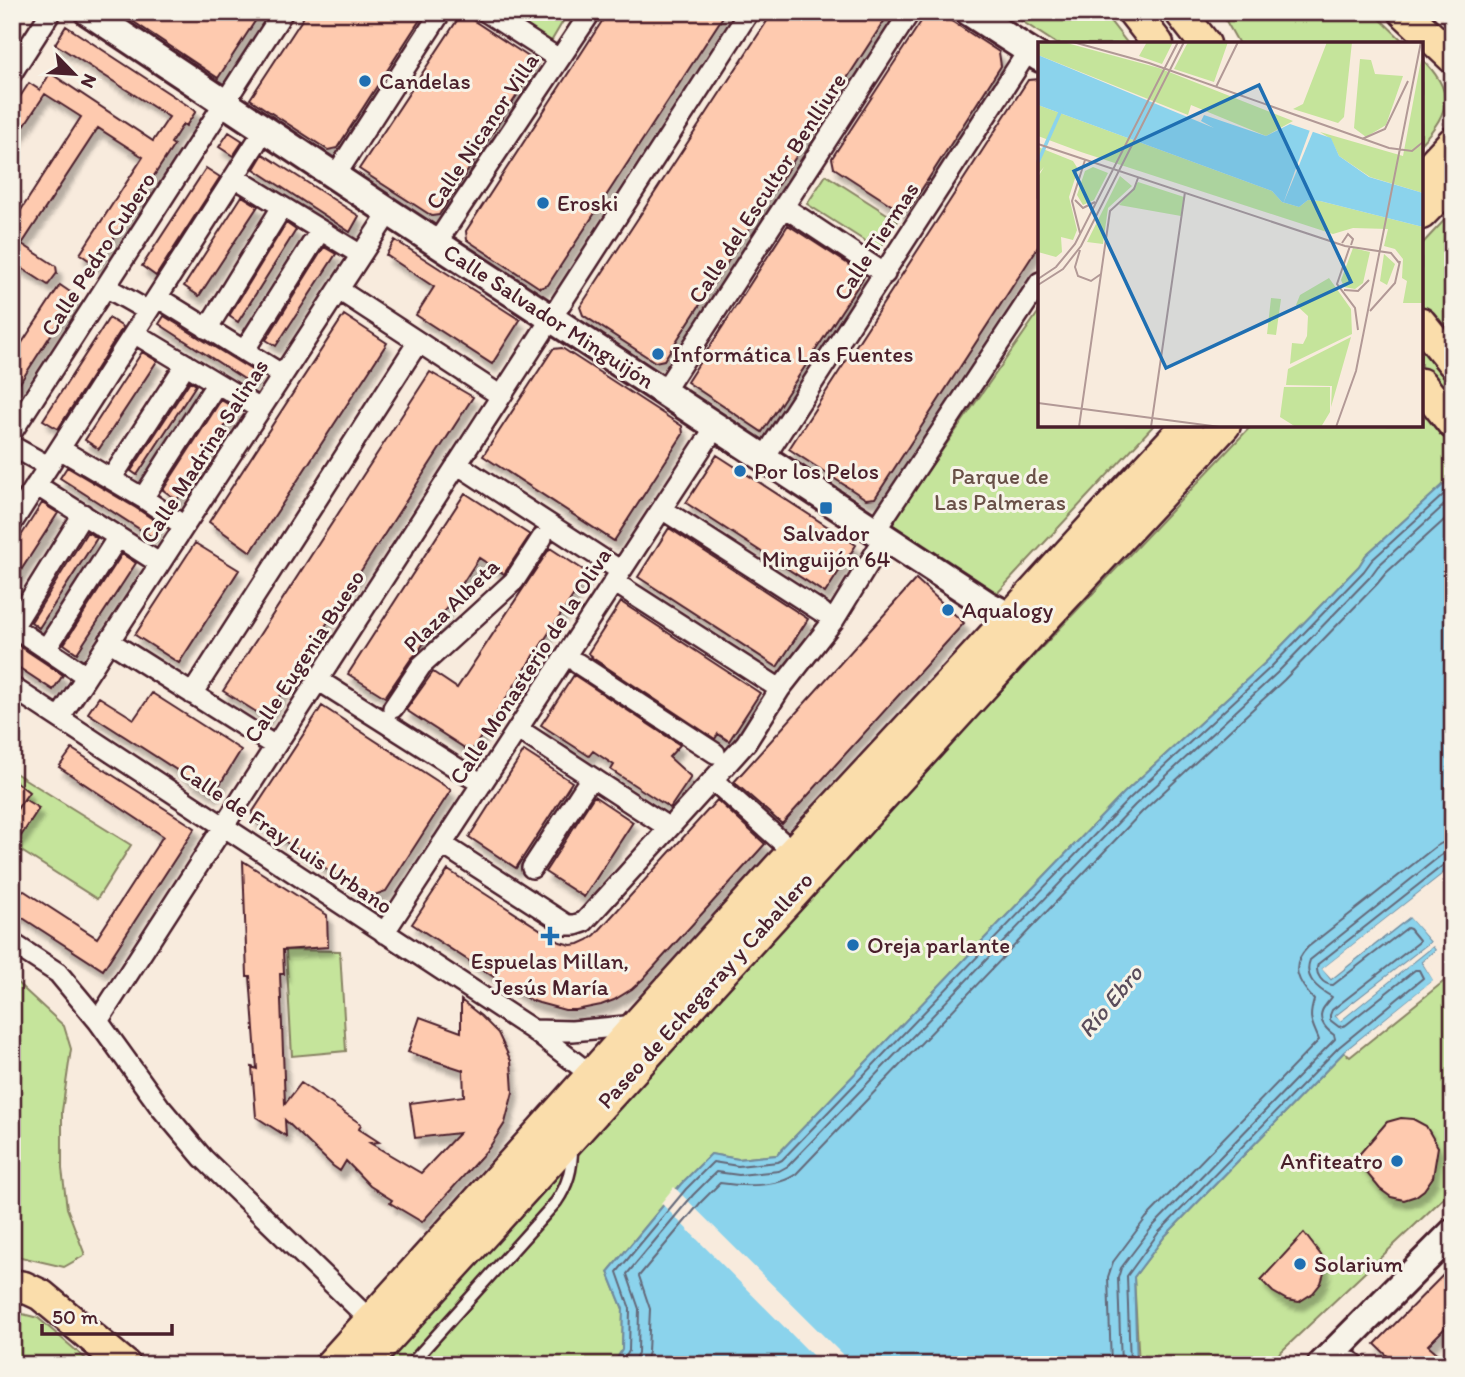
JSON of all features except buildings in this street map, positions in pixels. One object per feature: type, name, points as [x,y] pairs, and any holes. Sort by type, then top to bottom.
[{"type":"main road","points":[[1133,12],[1156,42]]},
{"type":"main road","points":[[1180,12],[1203,42]]},
{"type":"main road","points":[[1205,12],[1213,42]]},
{"type":"main road","points":[[1404,12],[1452,58]]},
{"type":"main road","points":[[1423,174],[1453,142]]},
{"type":"main road","points":[[1423,212],[1453,181]]},
{"type":"main road","points":[[1423,326],[1453,363]]},
{"type":"main road","points":[[1423,386],[1453,424]]},
{"type":"main road","name":"Paseo de Echegaray y Caballero","points":[[330,1365],[590,1074],[1185,427]]},
{"type":"main road","name":"Paseo de Echegaray y Caballero","points":[[363,1365],[1223,427]]},
{"type":"main road","points":[[12,1285],[32,1290],[125,1365]]},
{"type":"main road","points":[[12,1296],[51,1304]]},
{"type":"street","points":[[12,73],[51,12]]},
{"type":"street","name":"Calle Salvador Minguijón","points":[[88,12],[988,605],[1011,617]]},
{"type":"street","name":"Calle Pedro Cubero","points":[[12,432],[284,12]]},
{"type":"street","points":[[335,176],[441,12]]},
{"type":"street","points":[[486,12],[554,56]]},
{"type":"street","name":"Calle Eugenia Bueso","points":[[99,1021],[749,12]]},
{"type":"street","name":"Calle del Escultor Benlliure","points":[[663,391],[910,12]]},
{"type":"street","points":[[969,12],[1034,54]]},
{"type":"street","name":"Calle Nicanor Villa","points":[[437,242],[582,14]]},
{"type":"street","name":"Calle Tiermas","points":[[764,458],[1034,54]]},
{"type":"street","points":[[12,523],[256,144]]},
{"type":"street","points":[[234,177],[361,256]]},
{"type":"street","points":[[207,329],[282,207]]},
{"type":"street","points":[[784,208],[885,274]]},
{"type":"street","name":"Calle Madrina Salinas","points":[[60,717],[390,212]]},
{"type":"street","points":[[244,351],[320,230]]},
{"type":"street","points":[[442,844],[568,925],[583,922],[746,743],[780,689],[834,620],[880,534],[1038,285]]},
{"type":"street","points":[[106,287],[153,304],[207,329],[283,375]]},
{"type":"street","points":[[338,290],[501,396]]},
{"type":"street","points":[[134,333],[260,409]]},
{"type":"street","points":[[192,694],[418,342]]},
{"type":"street","points":[[111,479],[186,364]]},
{"type":"street","points":[[143,498],[217,383]]},
{"type":"street","name":"Calle Monasterio de la Oliva","points":[[384,933],[716,426]]},
{"type":"street","points":[[12,446],[48,466]]},
{"type":"street","points":[[60,449],[143,498],[184,526]]},
{"type":"street","points":[[457,464],[780,689]]},
{"type":"street","points":[[36,485],[159,564]]},
{"type":"street","points":[[662,509],[822,612]]},
{"type":"street","points":[[83,514],[13,627],[86,676]]},
{"type":"street","points":[[46,649],[118,537]]},
{"type":"street","name":"Plaza Albeta","points":[[393,708],[421,666],[514,581],[542,538]]},
{"type":"street","points":[[1011,617],[1029,619],[1047,616]]},
{"type":"street","points":[[109,641],[275,746]]},
{"type":"street","points":[[577,663],[715,753]]},
{"type":"street","points":[[318,680],[482,784]]},
{"type":"street","name":"Calle de Fray Luis Urbano","points":[[12,687],[533,1030],[590,1074]]},
{"type":"street","points":[[518,729],[669,828]]},
{"type":"street","points":[[713,780],[793,852]]},
{"type":"street","points":[[532,868],[585,787]]},
{"type":"street","points":[[12,943],[58,974],[99,1021],[160,1107],[203,1158],[370,1320]]},
{"type":"street","points":[[533,1030],[572,1031],[636,1024]]},
{"type":"street","points":[[590,1074],[598,1083],[601,1105]]},
{"type":"street","points":[[1321,1365],[1453,1232]]},
{"type":"lane","points":[[410,1365],[562,1194],[570,1174],[572,1135]]},
{"type":"green space","points":[[498,12],[567,12],[568,13],[549,45]]},
{"type":"green space","points":[[1008,12],[1103,12],[1126,42],[1054,42]]},
{"type":"green space","points":[[1221,12],[1373,12],[1404,42],[1238,42]]},
{"type":"green space","points":[[1423,60],[1444,91],[1443,110],[1423,141]]},
{"type":"green space","points":[[826,175],[898,221],[879,250],[807,204]]},
{"type":"green space","points":[[1453,211],[1453,476],[1366,555],[1359,566],[1266,662],[1124,793],[777,1155],[738,1159],[711,1154],[681,1184],[608,1272],[623,1309],[622,1350],[613,1365],[379,1365],[703,1006],[1250,427],[1423,427],[1423,243]]},
{"type":"green space","name":"Parque de Las Palmeras","points":[[1038,313],[1038,427],[1152,427],[992,599],[888,528]]},
{"type":"green space","points":[[12,771],[131,845],[97,899],[12,845]]},
{"type":"green space","points":[[286,950],[340,951],[346,1051],[292,1056]]},
{"type":"green space","points":[[1453,974],[1453,1189],[1267,1365],[1139,1365],[1134,1277],[1165,1236],[1344,1052],[1350,1057]]},
{"type":"green space","points":[[12,978],[64,1026],[71,1049],[62,1111],[62,1169],[67,1208],[85,1255],[64,1267],[12,1255]]},
{"type":"green space","points":[[12,1313],[38,1318],[93,1365],[12,1365]]},
{"type":"water","name":"Río Ebro","points":[[1453,476],[1453,866],[1323,969],[1331,979],[1410,917],[1431,942],[1336,1016],[1341,1020],[1433,946],[1436,950],[1422,962],[1434,980],[1344,1052],[1165,1236],[1134,1277],[1137,1365],[613,1365],[622,1350],[623,1309],[608,1272],[681,1184],[711,1154],[738,1159],[777,1155],[1124,793],[1266,662],[1359,566],[1366,555]]},
{"type":"pier","points":[[1453,866],[1453,870],[1327,969],[1331,974],[1409,913],[1440,950],[1427,963],[1437,978],[1436,982],[1347,1054],[1344,1052],[1433,980],[1422,962],[1436,950],[1433,946],[1340,1021],[1336,1016],[1431,942],[1409,917],[1331,979],[1322,969]]},
{"type":"pier","points":[[674,1187],[853,1365],[822,1365],[661,1203]]},
{"type":"place","name":"Candelas","points":[[365,81]]},
{"type":"place","name":"Eroski","points":[[543,203]]},
{"type":"place","name":"Informática Las Fuentes","points":[[658,354]]},
{"type":"place","name":"Por los Pelos","points":[[740,471]]},
{"type":"place","name":"Salvador Minguijón 64","points":[[826,508]]},
{"type":"place","name":"Aqualogy","points":[[948,610]]},
{"type":"place","name":"Espuelas Millan, Jesús María","points":[[550,936]]},
{"type":"place","name":"Oreja parlante","points":[[853,945]]},
{"type":"place","name":"Anfiteatro","points":[[1397,1161]]},
{"type":"place","name":"Solarium","points":[[1300,1264]]}]
